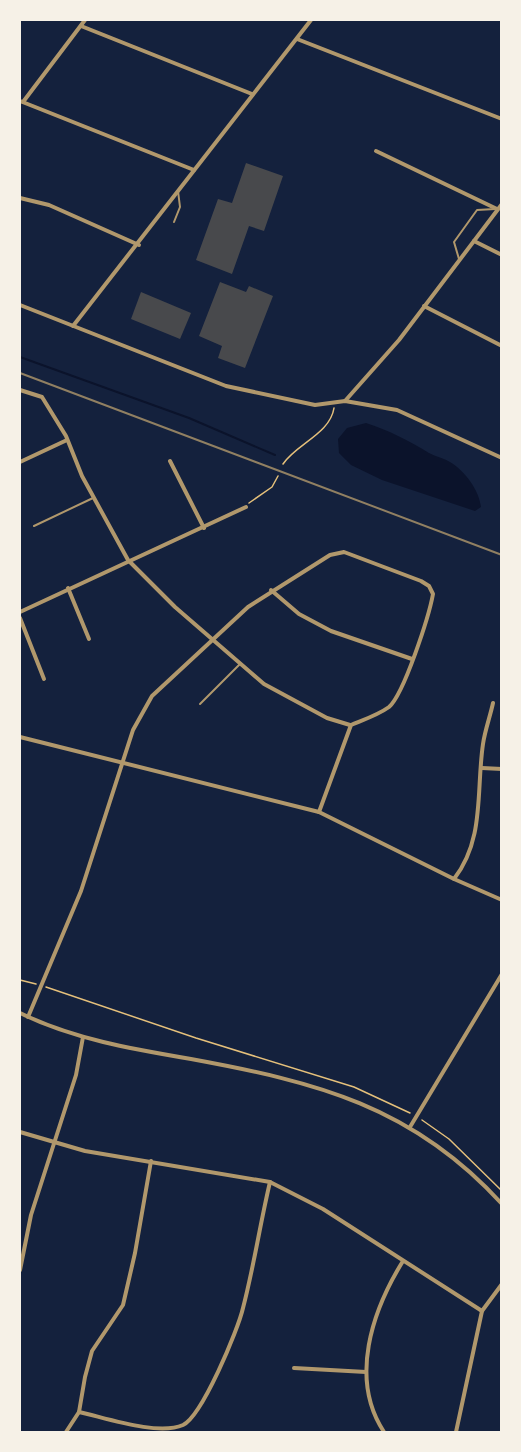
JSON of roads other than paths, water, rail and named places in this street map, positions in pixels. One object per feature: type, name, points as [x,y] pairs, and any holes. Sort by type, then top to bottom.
[{"type":"street","points":[[85,20],[21,102],[194,170]]},
{"type":"street","points":[[73,326],[139,245],[252,94],[311,20]]},
{"type":"street","points":[[81,26],[252,94]]},
{"type":"street","points":[[297,39],[501,119]]},
{"type":"street","points":[[376,151],[497,209]]},
{"type":"street","points":[[20,198],[50,205],[139,245]]},
{"type":"street","points":[[345,401],[424,306],[501,204]]},
{"type":"street","points":[[474,241],[501,255]]},
{"type":"street","points":[[20,305],[244,392],[315,405],[345,401],[397,410],[501,458]]},
{"type":"street","points":[[424,306],[501,346]]},
{"type":"street","points":[[20,390],[42,398],[67,440],[82,476],[128,560],[175,608],[211,639],[240,664],[289,699],[327,718],[351,725],[374,716],[396,699],[433,594],[429,586],[421,581],[344,552],[337,553],[271,590],[211,639],[164,682],[144,706],[121,763],[93,856],[28,1017]]},
{"type":"street","points":[[20,462],[67,440]]},
{"type":"street","points":[[170,461],[204,528]]},
{"type":"street","points":[[20,612],[246,507]]},
{"type":"street","points":[[68,588],[89,639]]},
{"type":"street","points":[[271,590],[299,614],[331,631],[412,659]]},
{"type":"street","points":[[20,618],[44,679]]},
{"type":"street","points":[[454,879],[469,854],[477,830],[483,745],[493,703]]},
{"type":"street","points":[[319,812],[351,725]]},
{"type":"street","points":[[20,737],[319,812],[501,900]]},
{"type":"street","points":[[482,768],[501,770]]},
{"type":"street","points":[[410,1126],[501,974]]},
{"type":"street","points":[[20,1013],[83,1037],[131,1049],[291,1078],[366,1106],[410,1126],[464,1165],[501,1204]]},
{"type":"street","points":[[20,1270],[31,1215],[76,1075],[83,1037]]},
{"type":"street","points":[[20,1132],[85,1151],[270,1182],[323,1209],[482,1311]]},
{"type":"street","points":[[66,1432],[79,1412],[92,1351],[123,1305],[135,1253],[151,1161]]},
{"type":"street","points":[[79,1412],[140,1425],[169,1428],[185,1424],[201,1405],[243,1310],[270,1182]]},
{"type":"street","points":[[384,1432],[374,1417],[366,1372],[374,1319],[384,1292],[403,1261]]},
{"type":"street","points":[[456,1432],[482,1311],[501,1284]]},
{"type":"street","points":[[294,1368],[366,1372]]},
{"type":"lane","points":[[174,222],[180,207],[178,191]]},
{"type":"lane","points":[[459,259],[454,242],[464,226],[477,210],[497,209]]},
{"type":"lane","points":[[34,526],[94,497]]},
{"type":"lane","points":[[200,704],[240,664]]},
{"type":"water","points":[[366,423],[399,436],[456,466],[474,488],[481,507],[475,511],[382,480],[351,465],[339,453],[338,439],[347,428]]},
{"type":"waterway","points":[[20,357],[189,418],[275,455]]},
{"type":"railway","points":[[20,373],[502,555]]}]
